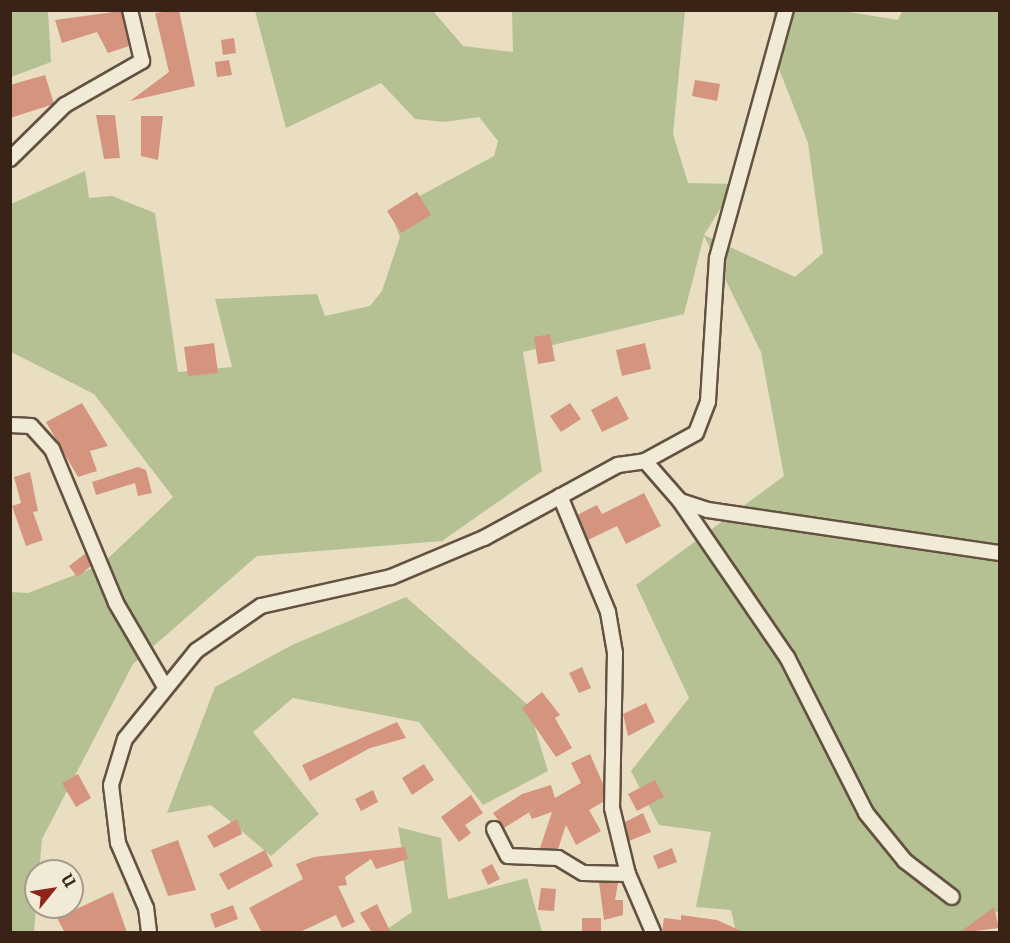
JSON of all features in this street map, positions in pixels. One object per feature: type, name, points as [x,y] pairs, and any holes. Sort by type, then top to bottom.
[{"type":"street","points":[[10,159],[65,105],[142,61],[130,10]]},
{"type":"street","points":[[149,933],[146,908],[118,843],[111,785],[125,740],[165,687],[225,626],[261,606],[391,577],[484,538],[618,465],[645,461],[685,442],[705,416],[717,258],[786,10]]},
{"type":"street","points":[[10,425],[31,426],[52,449],[116,603],[165,687]]},
{"type":"street","points":[[645,461],[680,501],[788,657],[866,813],[905,861],[952,897]]},
{"type":"street","points":[[560,496],[608,612],[615,653],[612,808],[628,874],[653,933]]},
{"type":"street","points":[[680,501],[708,510],[768,515],[914,543],[999,553]]},
{"type":"street","points":[[494,829],[508,856],[558,858],[583,873],[628,874]]},
{"type":"green space","points":[[11,10],[48,11],[51,62],[11,77]]},
{"type":"green space","points":[[255,11],[433,11],[463,46],[513,52],[512,11],[685,11],[673,134],[688,183],[736,184],[704,235],[795,277],[823,253],[808,143],[772,51],[774,11],[843,11],[898,20],[902,11],[999,11],[1000,910],[964,932],[736,932],[731,910],[696,907],[711,832],[659,825],[631,771],[689,698],[636,585],[784,476],[761,352],[704,236],[684,314],[523,352],[542,471],[442,541],[257,556],[133,664],[42,839],[40,859],[24,859],[24,919],[35,919],[34,932],[11,932],[10,592],[28,593],[101,565],[173,497],[94,394],[11,352],[11,204],[85,171],[89,198],[112,196],[155,213],[178,372],[232,367],[215,299],[317,294],[325,316],[370,306],[382,291],[400,237],[390,212],[494,156],[498,141],[479,117],[445,122],[415,119],[381,83],[286,128]]},
{"type":"green space","points":[[406,597],[528,705],[548,771],[483,805],[419,722],[293,698],[253,732],[319,814],[271,856],[211,805],[167,813],[215,687],[292,645]]},
{"type":"green space","points":[[398,827],[441,838],[448,899],[527,878],[542,932],[383,932],[412,912]]},
{"type":"building","points":[[179,10],[195,86],[130,101],[169,72],[155,13]]},
{"type":"building","points":[[121,11],[129,46],[108,53],[97,32],[62,43],[55,20]]},
{"type":"building","points":[[234,38],[236,53],[223,55],[221,40]]},
{"type":"building","points":[[229,60],[232,75],[217,77],[215,62]]},
{"type":"building","points":[[45,75],[54,104],[10,118],[10,85]]},
{"type":"building","points":[[695,80],[720,84],[717,101],[692,96]]},
{"type":"building","points":[[96,115],[115,115],[120,158],[104,159]]},
{"type":"building","points":[[141,116],[163,116],[158,160],[141,156]]},
{"type":"building","points":[[417,192],[431,215],[401,233],[387,211]]},
{"type":"building","points":[[550,334],[555,361],[538,364],[534,337]]},
{"type":"building","points":[[214,343],[218,373],[188,376],[184,347]]},
{"type":"building","points":[[645,343],[651,369],[622,376],[616,350]]},
{"type":"building","points":[[617,396],[629,419],[602,432],[591,410]]},
{"type":"building","points":[[82,403],[108,446],[90,451],[97,471],[78,477],[46,422]]},
{"type":"building","points":[[570,403],[581,419],[561,432],[550,416]]},
{"type":"building","points":[[138,467],[146,470],[152,493],[138,496],[135,483],[96,495],[92,482]]},
{"type":"building","points":[[30,472],[38,511],[33,512],[43,540],[26,546],[12,506],[21,503],[14,477]]},
{"type":"building","points":[[644,493],[661,526],[626,544],[617,526],[588,540],[577,515],[597,505],[602,514]]},
{"type":"building","points":[[86,553],[91,566],[77,577],[69,566]]},
{"type":"building","points":[[582,667],[591,688],[579,693],[569,673]]},
{"type":"building","points":[[542,692],[560,715],[555,718],[572,748],[556,757],[522,708]]},
{"type":"building","points":[[646,703],[655,722],[628,736],[623,714]]},
{"type":"building","points":[[397,722],[406,738],[370,748],[310,781],[302,765]]},
{"type":"building","points":[[590,754],[603,784],[603,802],[589,810],[601,831],[576,845],[566,825],[558,849],[540,848],[552,812],[532,819],[529,813],[536,808],[504,828],[493,813],[522,794],[551,785],[555,798],[581,783],[571,763]]},
{"type":"building","points":[[424,764],[434,780],[412,795],[402,778]]},
{"type":"building","points":[[78,774],[91,798],[76,807],[62,783]]},
{"type":"building","points":[[655,780],[664,797],[637,811],[628,794]]},
{"type":"building","points":[[373,790],[378,802],[361,811],[355,799]]},
{"type":"building","points":[[471,795],[483,813],[465,825],[471,833],[459,842],[441,817]]},
{"type":"building","points":[[643,813],[651,832],[629,841],[625,822]]},
{"type":"building","points":[[237,819],[242,834],[214,848],[207,836]]},
{"type":"building","points":[[178,840],[196,890],[168,896],[151,850]]},
{"type":"building","points":[[405,847],[408,859],[376,869],[371,859],[345,877],[347,885],[338,886],[355,922],[342,928],[336,915],[298,933],[262,933],[249,908],[303,879],[296,864],[314,857]]},
{"type":"building","points":[[672,848],[677,862],[658,869],[653,856]]},
{"type":"building","points":[[265,850],[273,866],[228,890],[219,874]]},
{"type":"building","points":[[492,864],[500,879],[488,885],[481,870]]},
{"type":"building","points":[[599,882],[618,883],[615,900],[623,900],[623,915],[604,920]]},
{"type":"building","points":[[541,888],[556,889],[554,911],[538,910]]},
{"type":"building","points":[[113,892],[127,933],[65,933],[58,919],[84,919],[84,905]]},
{"type":"building","points":[[377,904],[391,933],[372,933],[360,913]]},
{"type":"building","points":[[233,905],[238,919],[215,928],[210,914]]},
{"type":"building","points":[[994,907],[999,928],[959,933]]},
{"type":"building","points":[[681,915],[717,920],[746,933],[662,933],[664,918],[681,920]]},
{"type":"building","points":[[582,918],[601,918],[601,933],[582,933]]}]
